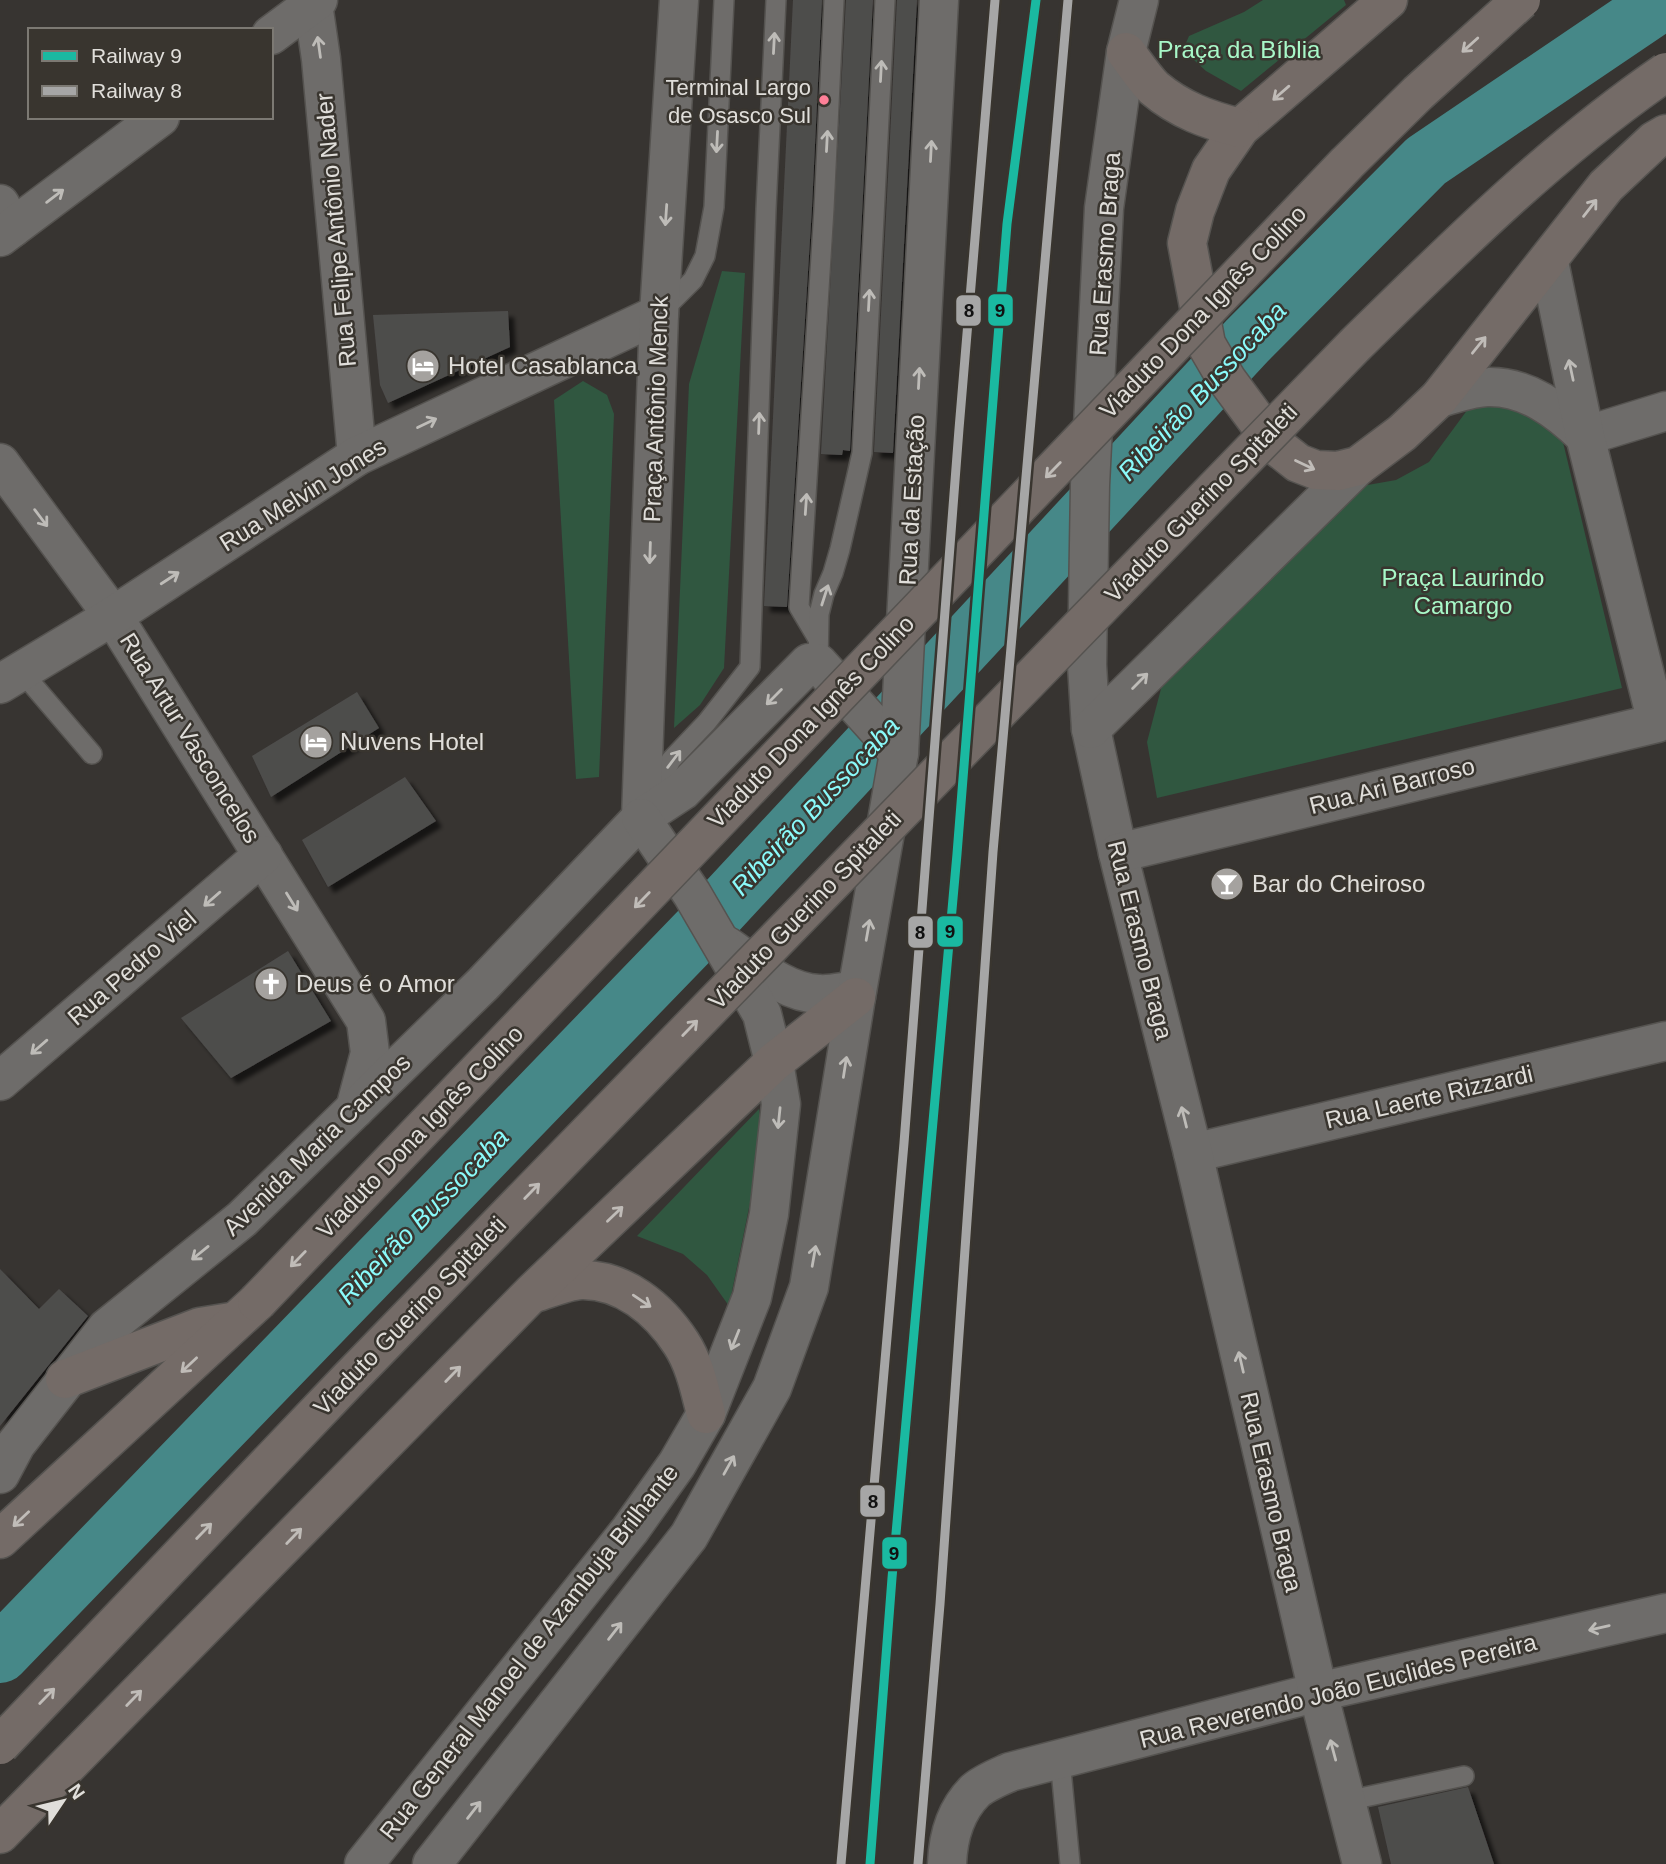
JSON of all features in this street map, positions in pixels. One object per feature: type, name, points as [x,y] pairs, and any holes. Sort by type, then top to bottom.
[{"type":"main road","points":[[1388,0],[1240,128],[1211,170],[1186,243],[1206,344],[1276,445],[1298,463],[1316,470],[1338,471],[1358,466],[1402,433],[1439,398],[1475,350],[1549,262],[1606,186],[1654,141],[1666,134]]},
{"type":"main road","name":"Viaduto Dona Ignês Colino","points":[[247,1312],[1347,163],[1418,93],[1521,0]]},
{"type":"main road","points":[[1126,52],[1153,87],[1183,108],[1205,119],[1240,128]]},
{"type":"main road","name":"Viaduto Guerino Spitaleti","points":[[0,1745],[359,1369],[1354,346],[1521,184],[1666,72]]},
{"type":"main road","points":[[0,1834],[532,1293],[774,1062],[856,994]]},
{"type":"main road","points":[[532,1293],[580,1280],[613,1285],[647,1302],[682,1343],[696,1376],[706,1414]]},
{"type":"main road","points":[[65,1379],[200,1327],[247,1312]]},
{"type":"main road","points":[[0,1539],[247,1312]]},
{"type":"street","name":"Praça Antônio Menck","points":[[641,818],[659,314],[679,0]]},
{"type":"street","name":"Rua da Estação","points":[[856,994],[890,743],[902,691],[939,0]]},
{"type":"street","name":"Rua Erasmo Braga","points":[[1139,0],[1126,52],[1104,208],[1090,485],[1087,666],[1091,729],[1118,853],[1193,1153],[1318,1692],[1362,1864]]},
{"type":"street","points":[[273,34],[315,2]]},
{"type":"street","name":"Rua Felipe Antônio Nader","points":[[315,2],[357,456]]},
{"type":"street","points":[[4,223],[157,119]]},
{"type":"street","points":[[1549,262],[1585,436],[1661,722]]},
{"type":"street","name":"Rua Melvin Jones","points":[[10,678],[113,616],[357,456],[659,314]]},
{"type":"street","points":[[1439,398],[1488,387],[1516,391],[1563,414],[1585,436]]},
{"type":"street","points":[[1585,436],[1666,411]]},
{"type":"street","name":"Rua Artur Vasconcelos","points":[[0,463],[113,616],[366,1021],[370,1052],[355,1110]]},
{"type":"street","points":[[1091,729],[1358,466]]},
{"type":"street","name":"Avenida Maria Campos","points":[[5,1454],[107,1328],[242,1219],[445,1021],[641,818],[682,791],[818,651]]},
{"type":"street","points":[[818,651],[890,743]]},
{"type":"street","name":"Rua Ari Barroso","points":[[1118,853],[1661,722]]},
{"type":"street","name":"Rua General Manoel de Azambuja Brilhante","points":[[364,1864],[630,1530],[677,1464],[706,1414],[752,1297],[767,1226],[781,1104],[774,1062],[762,1014],[698,904],[641,818]]},
{"type":"street","name":"Rua Pedro Viel","points":[[0,1081],[263,855]]},
{"type":"street","points":[[719,939],[774,978],[795,989],[818,994],[856,994]]},
{"type":"street","name":"Rua General Manoel de Azambuja Brilhante","points":[[432,1864],[689,1536],[772,1388],[809,1287],[856,994]]},
{"type":"street","points":[[366,1021],[395,1030],[445,1021]]},
{"type":"street","name":"Rua Laerte Rizzardi","points":[[1193,1153],[1666,1041]]},
{"type":"street","name":"Rua Reverendo João Euclides Pereira","points":[[947,1864],[948,1839],[958,1814],[976,1790],[1010,1772],[1318,1692],[1666,1614]]},
{"type":"lane","points":[[659,314],[693,280],[705,256],[714,207],[724,0]]},
{"type":"lane","points":[[641,818],[671,760],[707,722],[750,667],[776,0]]},
{"type":"lane","points":[[818,651],[799,607],[834,0]]},
{"type":"lane","points":[[818,651],[819,614],[840,549],[862,453],[885,0]]},
{"type":"lane","points":[[10,678],[92,754]]},
{"type":"lane","points":[[1060,1759],[1070,1864]]},
{"type":"lane","points":[[1346,1801],[1464,1776]]},
{"type":"green space","name":"Praça da Bíblia","points":[[1263,0],[1344,0],[1346,5],[1241,91],[1206,71],[1183,50],[1189,36],[1244,12]]},
{"type":"green space","points":[[722,271],[745,273],[724,668],[700,705],[674,728],[689,384]]},
{"type":"green space","points":[[583,381],[607,395],[614,414],[599,777],[576,779],[554,400]]},
{"type":"green space","name":"Praça Laurindo Camargo","points":[[1509,402],[1562,438],[1622,688],[1157,798],[1147,742],[1167,666],[1362,486],[1396,480],[1429,462],[1468,409]]},
{"type":"green space","points":[[759,1109],[763,1139],[729,1306],[707,1275],[683,1254],[637,1236]]},
{"type":"building","points":[[793,0],[822,0],[787,607],[764,606]]},
{"type":"building","points":[[846,0],[873,0],[850,451],[843,450],[842,455],[821,454]]},
{"type":"building","points":[[897,0],[917,0],[893,453],[874,452]]},
{"type":"building","name":"Hotel Casablanca","points":[[508,311],[510,347],[388,403],[380,385],[373,315]]},
{"type":"building","name":"Nuvens Hotel","points":[[357,692],[379,728],[271,797],[252,756]]},
{"type":"building","points":[[405,777],[436,821],[328,887],[302,840]]},
{"type":"building","name":"Deus é o Amor","points":[[288,951],[331,1021],[231,1078],[181,1018]]},
{"type":"building","points":[[0,1269],[39,1309],[59,1289],[88,1316],[0,1426]]},
{"type":"building","points":[[1468,1787],[1494,1864],[1391,1864],[1378,1807]]},
{"type":"waterway","name":"Ribeirão Bussocaba","points":[[0,1654],[702,928],[1247,341],[1426,161],[1664,0]]},
{"type":"rail line","name":"8","points":[[841,1864],[904,1143],[995,0]]},
{"type":"rail line","name":"9","points":[[870,1864],[892,1578],[957,854],[1007,224],[1036,0]]},
{"type":"rail line","name":"8","points":[[918,1864],[940,1604],[993,852],[1068,0]]},
{"type":"place","name":"Terminal Largo de Osasco Sul","points":[[824,100]]},
{"type":"place","name":"Hotel Casablanca","points":[[423,366]]},
{"type":"place","name":"Nuvens Hotel","points":[[316,742]]},
{"type":"place","name":"Bar do Cheiroso","points":[[1227,884]]},
{"type":"place","name":"Deus é o Amor","points":[[271,984]]}]
